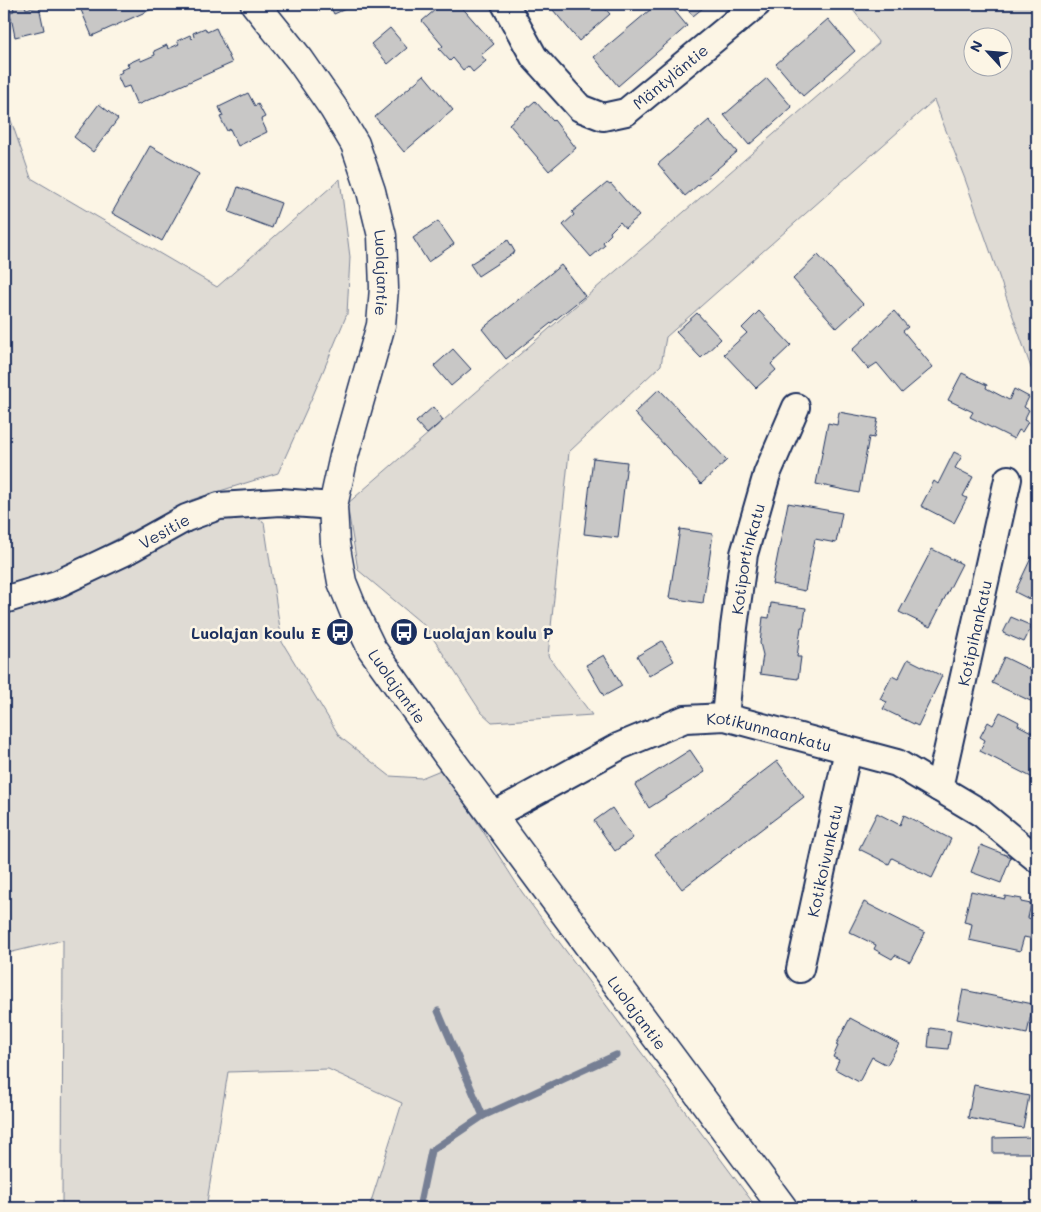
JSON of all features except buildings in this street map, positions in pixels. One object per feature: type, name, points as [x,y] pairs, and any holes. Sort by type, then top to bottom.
[{"type":"main road","name":"Luolajantie","points":[[255,4],[300,60],[334,109],[355,144],[371,191],[382,236],[384,288],[381,325],[344,456],[333,506],[335,544],[342,582],[355,614],[372,650],[492,816],[783,1208]]},
{"type":"street","name":"Mäntyläntie","points":[[505,4],[534,57],[580,108],[603,117],[626,112],[757,4]]},
{"type":"street","name":"Kotiportinkatu","points":[[725,718],[734,626],[744,554],[767,474],[796,407]]},
{"type":"street","name":"Kotipihankatu","points":[[939,788],[1008,479]]},
{"type":"street","name":"Vesitie","points":[[4,600],[57,584],[125,552],[186,518],[219,506],[280,502],[333,506]]},
{"type":"street","name":"Kotikunnaankatu","points":[[492,816],[620,746],[685,719],[725,718],[897,763],[982,813],[1037,858]]},
{"type":"street","name":"Kotikoivunkatu","points":[[800,969],[848,750]]},
{"type":"shaded area","points":[[1037,4],[1037,385],[965,179],[934,100],[666,337],[661,365],[569,452],[548,656],[592,715],[492,722],[481,712],[425,626],[358,570],[347,504],[879,43],[849,5]]},
{"type":"shaded area","points":[[7,109],[31,178],[217,287],[340,179],[350,257],[347,314],[278,473],[191,500],[58,570],[4,587],[4,110]]},
{"type":"shaded area","points":[[243,510],[264,522],[282,642],[340,737],[390,776],[421,778],[443,769],[522,892],[757,1208],[369,1208],[402,1103],[328,1069],[228,1072],[206,1208],[62,1208],[63,940],[4,954],[4,614],[67,596],[185,528]]},
{"type":"waterway","points":[[419,1208],[431,1151],[483,1116],[438,1011]]},
{"type":"waterway","points":[[483,1116],[616,1055]]},
{"type":"place","name":"Luolajan koulu E","points":[[340,632]]},
{"type":"place","name":"Luolajan koulu P","points":[[404,632]]}]
